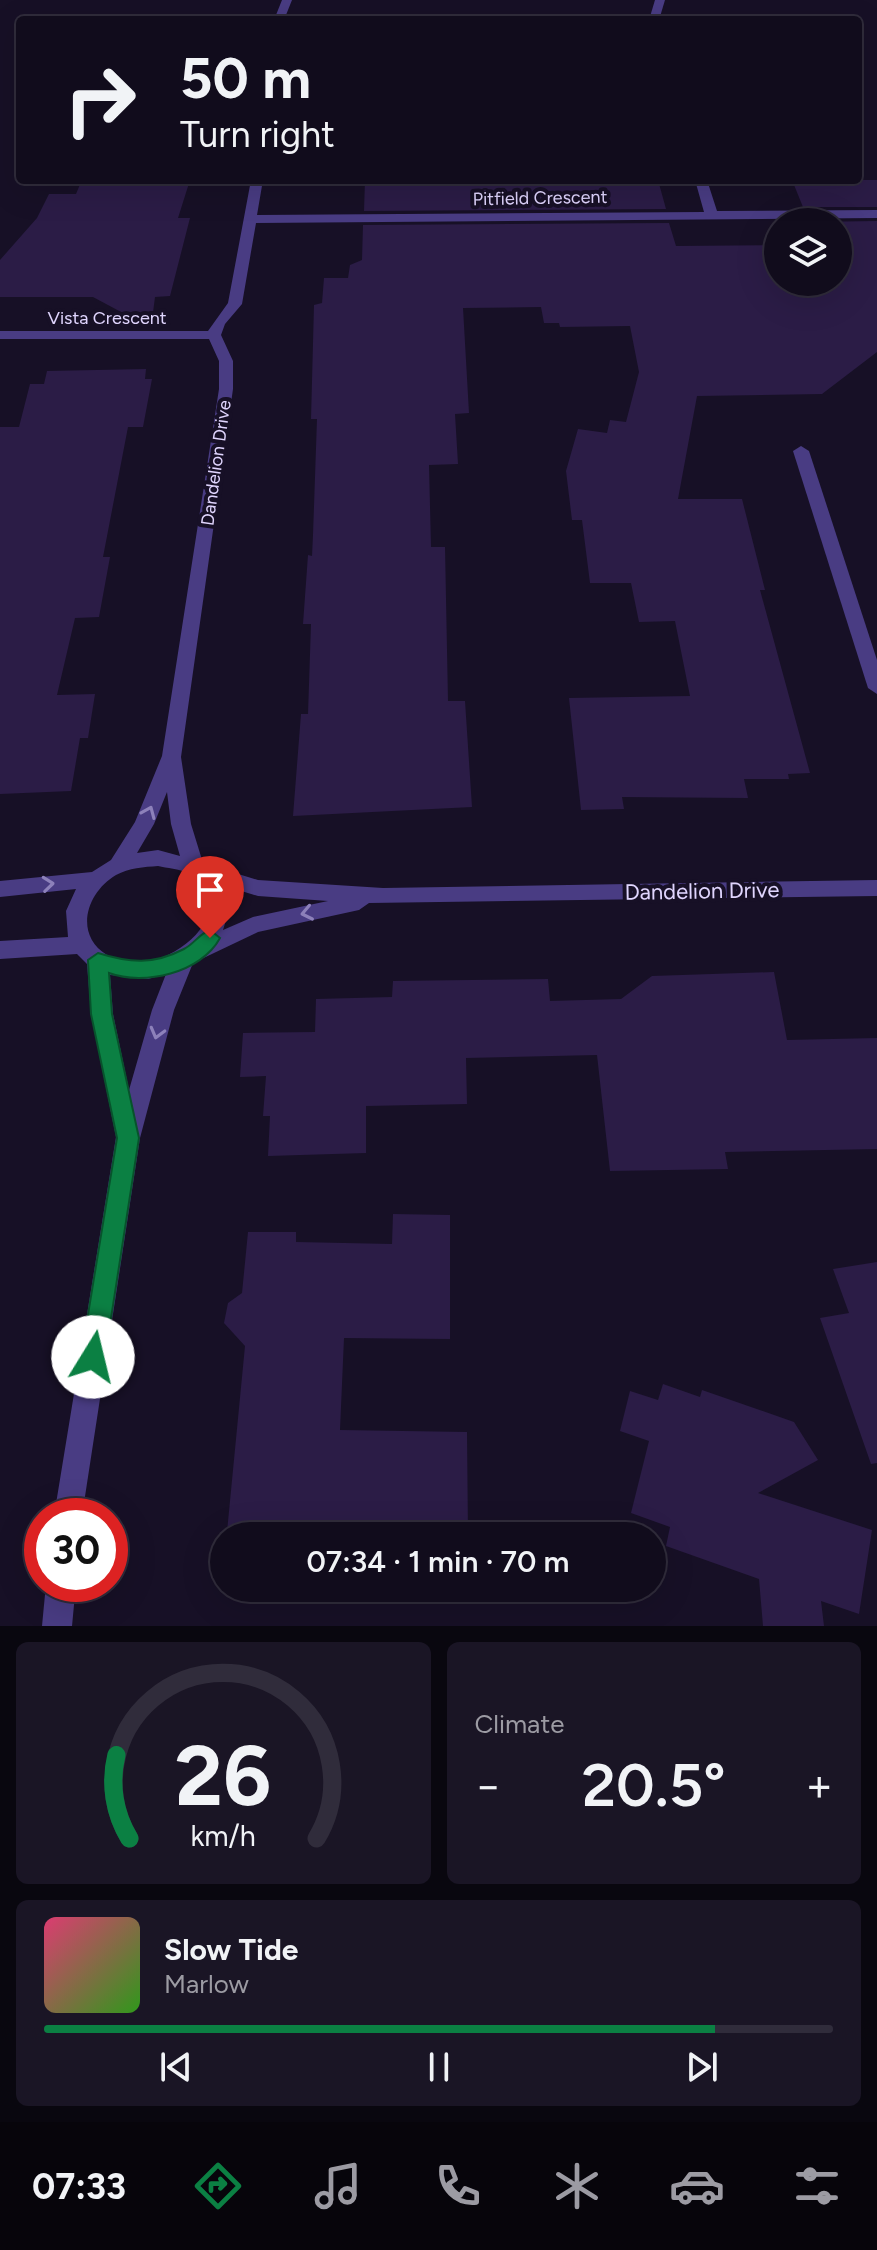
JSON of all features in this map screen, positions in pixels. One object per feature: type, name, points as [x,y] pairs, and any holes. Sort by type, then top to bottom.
[{"type":"street","points":[[214,335],[218,323],[235,304],[256,184]]},
{"type":"street","points":[[702,184],[711,214]]},
{"type":"street","name":"Pitfield Crescent","points":[[252,219],[877,214]]},
{"type":"street","name":"Vista Crescent","points":[[0,335],[214,335]]},
{"type":"street","name":"Dandelion Drive","points":[[119,864],[144,824],[172,756],[226,389],[226,361],[214,335]]},
{"type":"street","points":[[801,451],[877,688]]},
{"type":"street","name":"Dandelion Drive","points":[[172,756],[181,824],[200,869],[258,888],[383,896],[877,888]]},
{"type":"street","points":[[71,1498],[128,1138],[163,1010],[189,956],[210,938],[219,921],[221,904],[217,887],[200,869],[158,858],[119,864],[96,879],[82,894],[75,911],[74,928],[89,953],[128,1138]]},
{"type":"street","points":[[0,889],[96,879]]},
{"type":"street","name":"Dandelion Drive","points":[[189,956],[253,925],[383,896]]},
{"type":"street","points":[[0,950],[89,953],[117,968],[139,971],[189,956]]},
{"type":"street","points":[[57,1626],[59,1602]]},
{"type":"building","points":[[862,180],[877,180],[877,207],[803,207],[794,184],[862,184]]},
{"type":"building","points":[[80,184],[189,184],[178,218],[190,218],[170,296],[155,297],[151,328],[93,297],[0,297],[0,260],[37,218],[49,194],[76,194]]},
{"type":"building","points":[[365,184],[659,184],[666,209],[364,211]]},
{"type":"building","points":[[852,221],[877,221],[877,352],[822,394],[697,396],[678,499],[742,499],[765,590],[760,590],[810,773],[788,774],[789,779],[744,779],[748,798],[622,797],[624,809],[581,810],[569,698],[690,696],[675,621],[639,622],[631,583],[590,583],[582,520],[572,520],[566,471],[578,429],[607,433],[610,420],[626,422],[639,372],[630,326],[560,327],[559,323],[544,323],[541,307],[463,308],[469,413],[455,414],[458,464],[429,465],[431,547],[445,547],[448,701],[465,701],[472,807],[293,816],[301,714],[308,714],[311,624],[303,624],[308,555],[312,556],[317,419],[311,419],[314,305],[322,303],[324,278],[348,278],[350,265],[362,260],[363,225],[669,223],[676,246],[764,245],[764,296],[852,296]]},
{"type":"building","points":[[146,369],[145,379],[152,379],[143,427],[128,427],[103,557],[110,557],[99,617],[75,618],[57,695],[95,694],[88,738],[80,738],[71,791],[0,794],[0,427],[19,427],[30,384],[44,384],[47,371]]},
{"type":"building","points":[[774,972],[787,1040],[877,1038],[877,1149],[725,1152],[728,1169],[610,1171],[597,1055],[466,1058],[467,1104],[366,1106],[366,1153],[268,1156],[270,1116],[263,1116],[266,1076],[240,1077],[243,1033],[315,1032],[316,999],[392,997],[393,981],[548,979],[550,1001],[621,999],[652,976]]},
{"type":"building","points":[[393,1214],[450,1215],[450,1339],[344,1338],[340,1430],[467,1432],[468,1522],[228,1522],[245,1346],[224,1323],[228,1303],[242,1293],[248,1232],[296,1232],[296,1242],[392,1244]]},
{"type":"building","points":[[877,1262],[877,1463],[871,1464],[820,1318],[849,1313],[833,1269]]},
{"type":"building","points":[[663,1384],[700,1397],[702,1390],[794,1422],[818,1460],[758,1493],[872,1530],[859,1614],[821,1601],[824,1626],[763,1626],[759,1579],[666,1546],[670,1527],[666,1522],[656,1522],[631,1513],[649,1441],[620,1431],[630,1391],[658,1400]]},
{"type":"route","points":[[93,1357],[128,1138],[102,1014],[98,960],[117,968],[139,971],[161,968],[183,960],[210,938]]}]
